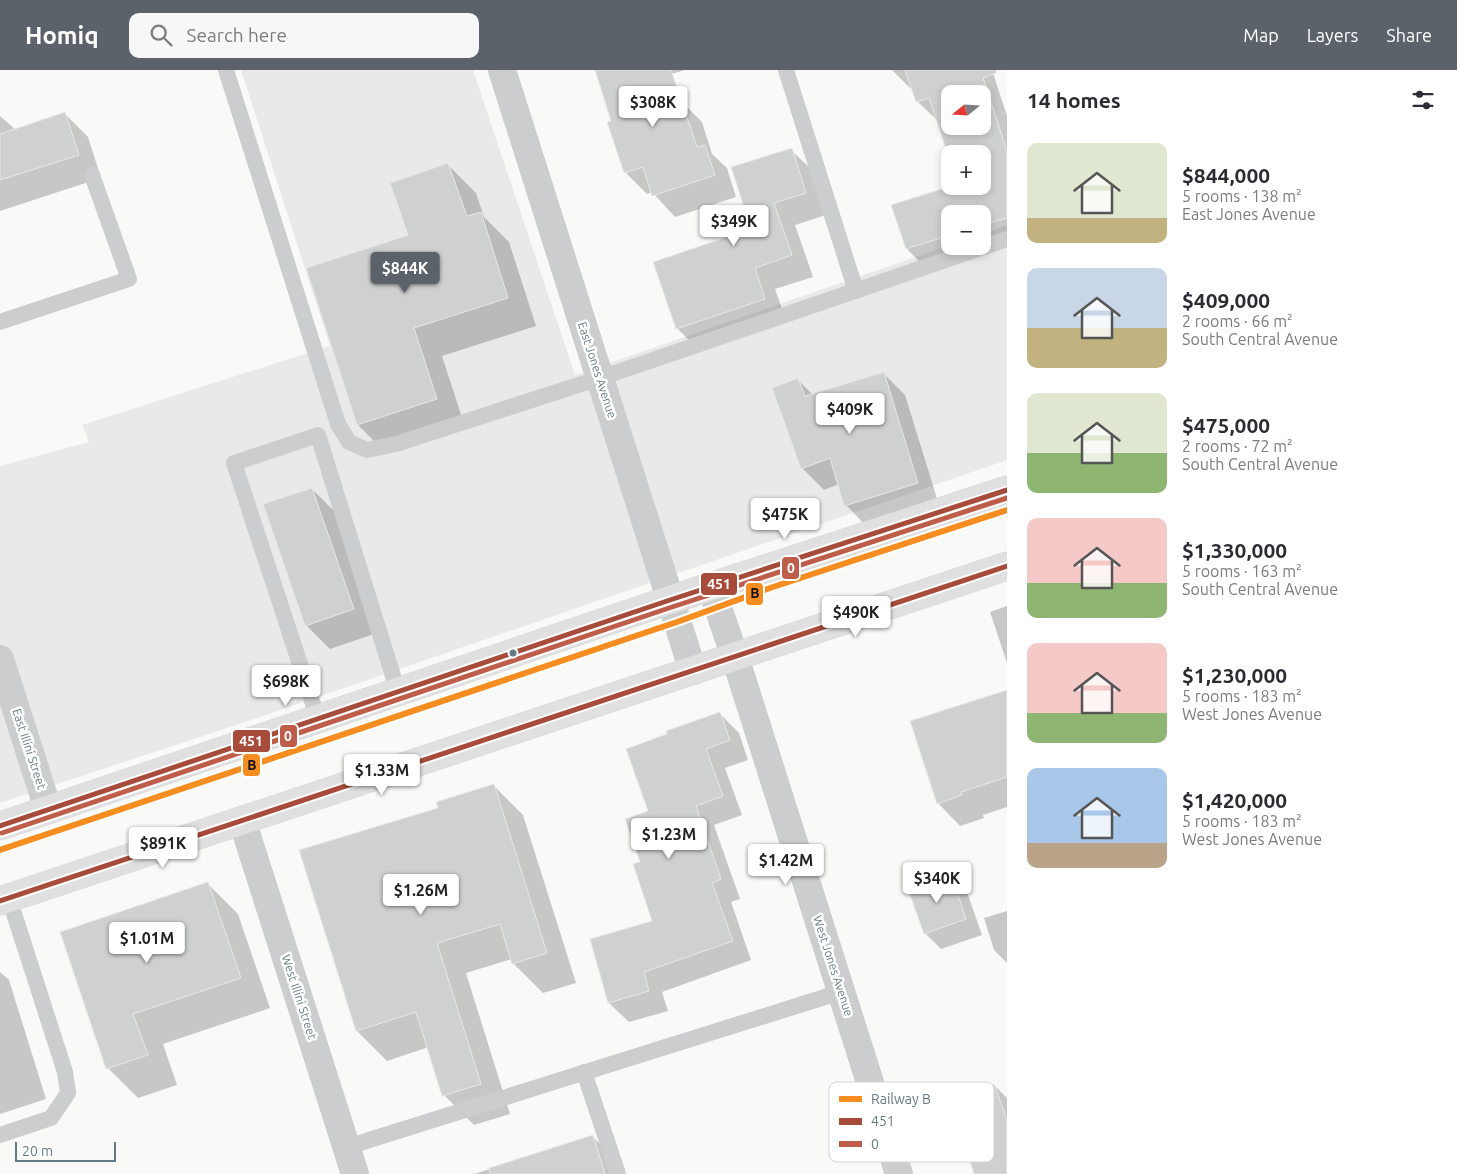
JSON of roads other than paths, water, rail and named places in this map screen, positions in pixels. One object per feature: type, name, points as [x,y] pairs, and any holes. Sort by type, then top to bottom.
[{"type":"main road","points":[[0,826],[670,600],[1007,490]]},
{"type":"main road","points":[[5,900],[1007,566]]},
{"type":"street","name":"East Jones Avenue","points":[[502,70],[693,670]]},
{"type":"street","name":"West Jones Avenue","points":[[711,587],[736,657],[870,1082]]},
{"type":"street","name":"East Illini Street","points":[[0,660],[48,810]]},
{"type":"street","name":"West Illini Street","points":[[242,820],[355,1174]]},
{"type":"street","name":"West Jones Avenue","points":[[895,1162],[899,1174]]},
{"type":"lane","points":[[226,70],[338,424],[349,442],[368,450],[396,444],[600,378],[1007,239]]},
{"type":"lane","points":[[786,70],[856,291]]},
{"type":"lane","points":[[0,322],[129,279],[92,175]]},
{"type":"lane","points":[[318,719],[234,463],[318,435],[398,692]]},
{"type":"lane","points":[[0,1135],[51,1118],[68,1093],[65,1072],[5,900]]},
{"type":"lane","points":[[347,1147],[841,992]]},
{"type":"lane","points":[[584,1072],[618,1174]]},
{"type":"rail line","name":"B","points":[[0,850],[677,622],[770,588],[1007,510]]}]
